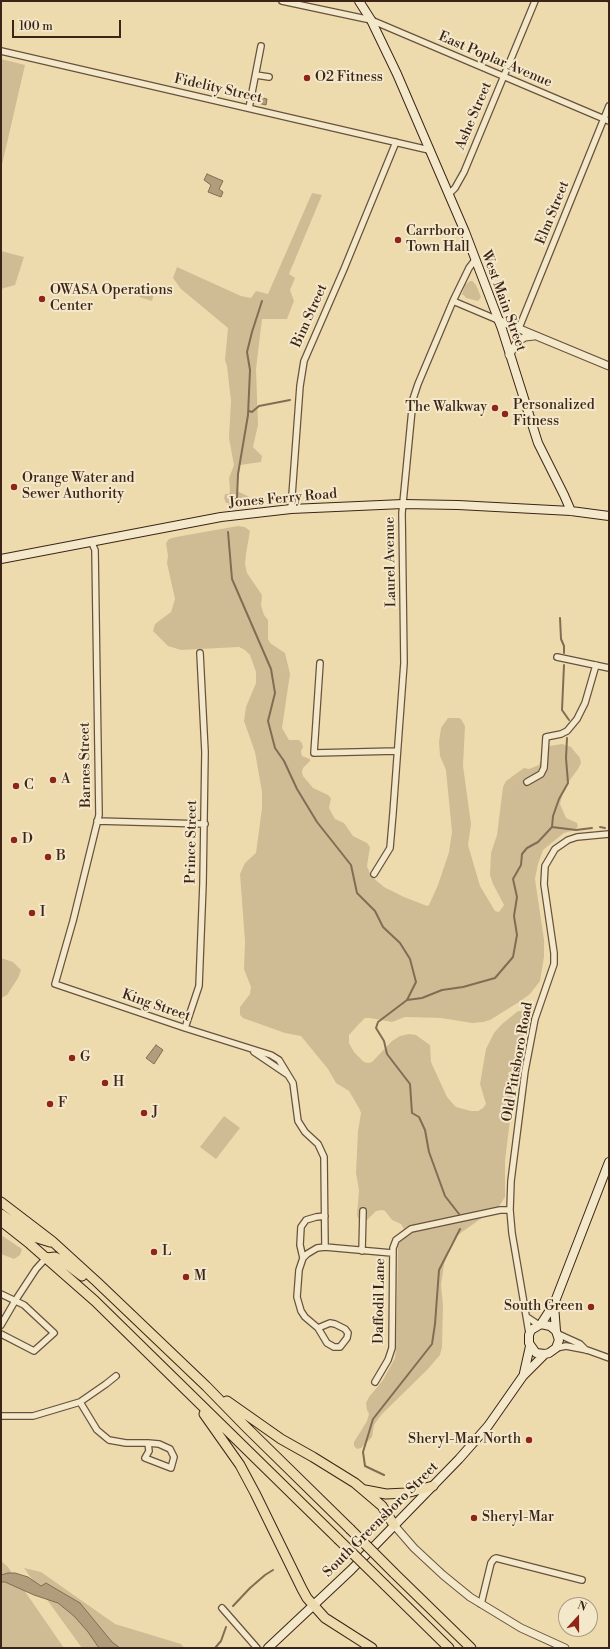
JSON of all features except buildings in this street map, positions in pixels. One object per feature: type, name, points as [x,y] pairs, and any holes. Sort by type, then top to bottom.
[{"type":"highway","points":[[1,1202],[52,1242],[116,1300],[206,1386],[246,1428],[471,1648]]},
{"type":"highway","points":[[1,1214],[34,1237],[52,1242]]},
{"type":"highway","points":[[1,1221],[46,1258],[111,1316],[449,1648]]},
{"type":"highway","points":[[46,1258],[55,1257],[61,1260],[116,1300]]},
{"type":"highway","points":[[206,1386],[267,1430],[313,1457],[364,1490],[382,1506],[394,1525]]},
{"type":"highway","points":[[185,1389],[223,1439],[240,1465],[256,1493],[302,1589],[313,1606],[330,1622],[372,1648]]},
{"type":"highway","points":[[364,1490],[386,1494],[406,1493],[433,1486]]},
{"type":"main road","name":"West Main Street","points":[[359,1],[371,20],[397,74],[449,194],[498,320],[538,443],[564,495],[570,511]]},
{"type":"main road","name":"Jones Ferry Road","points":[[1,559],[221,517],[291,509],[403,504],[463,505],[570,511]]},
{"type":"main road","points":[[570,511],[609,516]]},
{"type":"main road","points":[[554,1304],[558,1343],[556,1348],[549,1354],[536,1352],[530,1346],[529,1335],[531,1330],[540,1324],[554,1304],[609,1162]]},
{"type":"main road","points":[[540,1324],[550,1326],[557,1333]]},
{"type":"main road","name":"South Greensboro Street","points":[[523,1376],[530,1346]]},
{"type":"main road","name":"South Greensboro Street","points":[[268,1648],[351,1570],[459,1459],[488,1426],[523,1376],[545,1354]]},
{"type":"street","name":"East Poplar Avenue","points":[[282,1],[371,20],[606,120]]},
{"type":"street","name":"Ashe Street","points":[[449,194],[455,188],[464,172],[535,1]]},
{"type":"street","points":[[249,108],[261,46]]},
{"type":"street","name":"Fidelity Street","points":[[1,51],[429,150]]},
{"type":"street","points":[[256,75],[269,78]]},
{"type":"street","name":"Elm Street","points":[[519,328],[606,120],[609,106]]},
{"type":"street","name":"Bim Street","points":[[291,509],[300,386],[304,361],[344,269],[396,142]]},
{"type":"street","name":"Laurel Avenue","points":[[374,874],[390,848],[404,663],[403,504],[408,438],[414,395],[453,301],[469,268],[475,260]]},
{"type":"street","points":[[453,301],[609,366]]},
{"type":"street","points":[[509,355],[519,340],[535,335]]},
{"type":"street","name":"Barnes Street","points":[[55,984],[73,921],[99,815],[95,550],[92,541]]},
{"type":"street","name":"Prince Street","points":[[185,1028],[199,986],[205,824],[205,752],[200,653]]},
{"type":"street","points":[[557,657],[609,668]]},
{"type":"street","points":[[320,663],[314,753],[397,751]]},
{"type":"street","points":[[527,782],[541,774],[544,768],[546,738],[567,731],[577,719],[585,703],[596,665]]},
{"type":"street","points":[[97,821],[205,824]]},
{"type":"street","name":"Old Pittsboro Road","points":[[529,1335],[512,1233],[510,1210],[511,1181],[525,1071],[535,1019],[554,964],[554,953],[544,884],[545,866],[555,849],[568,840],[577,837],[609,834]]},
{"type":"street","name":"King Street","points":[[55,984],[250,1049],[290,1076],[293,1083],[298,1121],[305,1132],[318,1144],[324,1157],[325,1216]]},
{"type":"street","name":"Daffodil Lane","points":[[374,1382],[388,1360],[392,1348],[392,1253],[396,1240],[411,1229],[500,1210],[510,1210]]},
{"type":"street","points":[[362,1251],[363,1211]]},
{"type":"street","points":[[318,1328],[330,1323],[340,1326],[348,1333],[344,1343],[340,1347],[334,1347],[327,1343],[318,1328],[305,1317],[298,1304],[297,1297],[299,1270],[303,1258],[300,1245],[301,1227],[306,1220],[316,1216],[325,1216],[325,1247]]},
{"type":"street","points":[[303,1258],[317,1248],[325,1247],[392,1253]]},
{"type":"street","points":[[1,1325],[36,1269],[46,1258]]},
{"type":"street","points":[[1,1294],[24,1305],[54,1333],[34,1351],[1,1334]]},
{"type":"street","points":[[527,1317],[540,1324]]},
{"type":"street","points":[[557,1333],[580,1344],[587,1350]]},
{"type":"street","points":[[556,1348],[566,1346],[587,1350],[609,1358]]},
{"type":"street","points":[[1,1416],[33,1416],[80,1402],[116,1376]]},
{"type":"street","points":[[80,1402],[92,1423],[104,1436],[114,1442],[148,1443],[159,1444],[170,1449],[174,1457],[171,1468],[145,1458],[149,1451],[148,1443]]},
{"type":"street","points":[[394,1525],[414,1548],[444,1575],[481,1604],[521,1628],[565,1648]]},
{"type":"street","points":[[481,1604],[491,1563],[496,1558],[582,1580]]},
{"type":"street","points":[[222,1608],[257,1648]]},
{"type":"shaded area","points":[[1,59],[25,65],[1,169]]},
{"type":"shaded area","points":[[256,96],[267,99],[266,105],[258,103],[255,99]]},
{"type":"shaded area","points":[[207,174],[223,181],[219,189],[223,192],[221,197],[208,192],[211,185],[204,180]]},
{"type":"shaded area","points":[[312,193],[322,195],[289,274],[295,278],[290,290],[294,301],[287,319],[262,319],[256,369],[258,425],[253,447],[262,456],[261,462],[240,465],[237,491],[254,499],[252,504],[226,503],[224,498],[225,494],[229,494],[230,491],[229,478],[234,465],[229,438],[231,401],[225,360],[228,328],[181,289],[173,278],[177,267],[241,296],[251,298],[256,291],[268,294]]},
{"type":"shaded area","points":[[1,251],[24,257],[15,285],[1,289]]},
{"type":"shaded area","points":[[470,281],[473,281],[476,285],[481,297],[478,301],[466,298],[462,295],[465,285]]},
{"type":"shaded area","points":[[143,283],[155,287],[152,301],[139,297]]},
{"type":"shaded area","points":[[238,526],[245,527],[250,531],[245,564],[247,573],[262,595],[261,605],[264,615],[268,620],[268,639],[270,643],[285,653],[290,674],[282,728],[289,740],[299,740],[302,743],[302,756],[310,759],[310,761],[303,768],[303,776],[313,788],[331,798],[329,808],[335,819],[344,823],[353,836],[367,843],[370,847],[367,866],[371,876],[384,887],[427,906],[429,905],[438,885],[449,852],[452,832],[446,770],[440,756],[439,742],[441,728],[448,718],[459,718],[465,726],[463,766],[471,824],[468,845],[480,886],[495,911],[499,912],[504,905],[490,875],[491,853],[497,835],[503,787],[506,781],[524,768],[529,769],[539,765],[545,750],[549,746],[562,744],[571,747],[580,758],[581,763],[564,788],[560,804],[566,818],[577,823],[578,826],[575,830],[564,833],[543,850],[538,864],[535,879],[544,940],[544,957],[540,981],[530,994],[490,1020],[483,1022],[472,1023],[441,1018],[405,1017],[392,1022],[365,1018],[349,1035],[349,1043],[354,1052],[364,1062],[368,1063],[372,1062],[392,1041],[400,1036],[409,1034],[416,1035],[430,1045],[431,1062],[447,1097],[456,1107],[471,1111],[478,1111],[486,1104],[480,1084],[486,1049],[494,1033],[502,1024],[518,1011],[525,1011],[529,1015],[516,1071],[505,1161],[505,1197],[500,1205],[455,1237],[449,1247],[444,1264],[441,1285],[443,1305],[442,1347],[440,1355],[427,1370],[381,1415],[374,1425],[372,1437],[361,1448],[357,1449],[354,1446],[354,1442],[367,1421],[369,1414],[366,1403],[383,1380],[395,1358],[398,1247],[404,1229],[401,1224],[392,1220],[385,1211],[382,1210],[376,1211],[366,1221],[361,1221],[358,1218],[359,1190],[356,1173],[358,1131],[361,1113],[349,1091],[336,1083],[328,1069],[301,1036],[285,1033],[243,1018],[240,1015],[240,1007],[250,994],[251,987],[244,969],[245,941],[240,874],[245,863],[256,853],[262,808],[262,792],[255,752],[244,721],[246,707],[256,683],[256,672],[250,655],[239,647],[181,650],[168,646],[153,631],[155,624],[171,612],[175,599],[167,563],[168,556],[166,543],[169,539]]},
{"type":"shaded area","points":[[1,958],[13,962],[21,970],[18,978],[7,995],[1,998]]},
{"type":"shaded area","points":[[156,1045],[163,1050],[154,1064],[146,1058]]},
{"type":"shaded area","points":[[224,1116],[240,1128],[216,1159],[200,1147]]},
{"type":"shaded area","points":[[1,1235],[22,1249],[20,1255],[14,1259],[1,1254]]},
{"type":"shaded area","points":[[1,1561],[8,1567],[64,1648],[1,1648]]},
{"type":"shaded area","points":[[24,1568],[41,1572],[115,1624],[181,1644],[184,1648],[82,1648]]},
{"type":"shaded area","points":[[15,1573],[28,1577],[41,1586],[46,1583],[80,1603],[112,1642],[120,1648],[99,1648],[74,1616],[58,1603],[34,1595],[5,1582],[1,1582],[1,1575]]},
{"type":"waterway","points":[[229,505],[237,498],[238,474],[248,415],[250,370],[247,352],[262,301]]},
{"type":"waterway","points":[[249,411],[252,412],[259,406],[290,400]]},
{"type":"waterway","points":[[228,532],[232,579],[271,669],[275,693],[268,721],[275,748],[284,761],[297,789],[317,822],[351,865],[357,893],[375,911],[383,927],[400,943],[410,959],[416,982],[407,1000],[378,1022],[376,1028],[384,1041],[387,1054],[410,1084],[412,1113],[419,1117],[425,1130],[429,1152],[445,1196],[459,1214]]},
{"type":"waterway","points":[[560,618],[561,639],[564,646],[564,653]]},
{"type":"waterway","points":[[564,665],[562,710],[569,720]]},
{"type":"waterway","points":[[407,1000],[422,998],[442,990],[463,987],[495,978],[513,957],[517,935],[514,916],[517,897],[513,879],[521,865],[522,854],[527,848],[538,842],[552,827],[553,816],[559,799],[568,783],[566,758],[567,738]]},
{"type":"waterway","points":[[552,827],[576,830],[592,828]]},
{"type":"waterway","points":[[600,827],[605,828]]},
{"type":"waterway","points":[[384,1475],[365,1466],[363,1452],[373,1419],[432,1344],[439,1270],[460,1229]]},
{"type":"waterway","points":[[233,1606],[250,1588],[273,1570]]},
{"type":"waterway","points":[[215,1648],[221,1641],[226,1627]]},
{"type":"place","name":"O2 Fitness","points":[[307,78]]},
{"type":"place","name":"Carrboro Town Hall","points":[[398,240]]},
{"type":"place","name":"OWASA Operations Center","points":[[42,299]]},
{"type":"place","name":"The Walkway","points":[[495,408]]},
{"type":"place","name":"Personalized Fitness","points":[[505,414]]},
{"type":"place","name":"Orange Water and Sewer Authority","points":[[14,487]]},
{"type":"place","name":"A","points":[[53,780]]},
{"type":"place","name":"C","points":[[16,786]]},
{"type":"place","name":"D","points":[[14,840]]},
{"type":"place","name":"B","points":[[48,857]]},
{"type":"place","name":"I","points":[[32,913]]},
{"type":"place","name":"G","points":[[72,1058]]},
{"type":"place","name":"H","points":[[105,1083]]},
{"type":"place","name":"F","points":[[50,1104]]},
{"type":"place","name":"J","points":[[144,1113]]},
{"type":"place","name":"L","points":[[154,1252]]},
{"type":"place","name":"M","points":[[186,1277]]},
{"type":"place","name":"South Green","points":[[591,1307]]},
{"type":"place","name":"Sheryl-Mar North","points":[[529,1440]]},
{"type":"place","name":"Sheryl-Mar","points":[[474,1518]]}]
